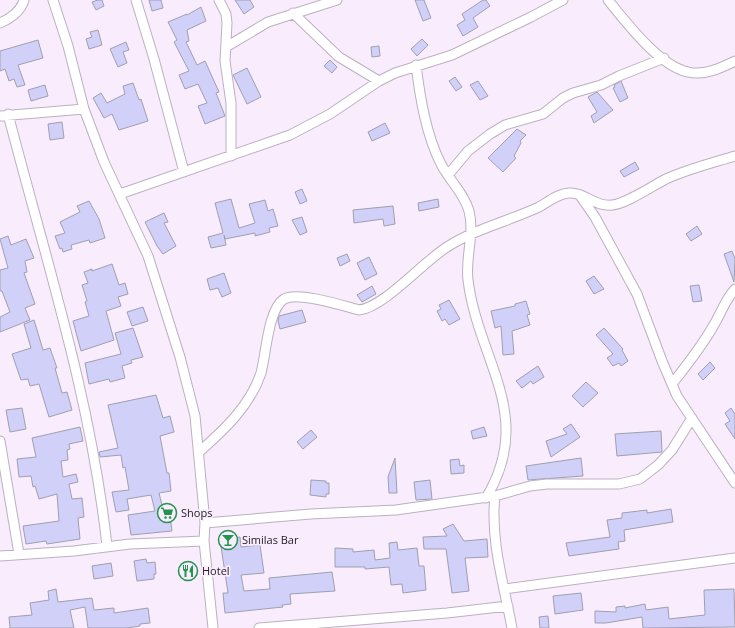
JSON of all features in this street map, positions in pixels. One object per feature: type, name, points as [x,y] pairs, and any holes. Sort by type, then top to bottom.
[{"type":"street","points":[[0,24],[8,20],[23,4],[24,0]]},
{"type":"street","points":[[53,0],[68,46],[84,108],[104,162],[148,256],[180,357],[195,416],[205,523],[204,541],[213,628]]},
{"type":"street","points":[[136,0],[154,59],[184,172]]},
{"type":"street","points":[[219,0],[227,18],[225,61],[230,103],[231,156]]},
{"type":"street","points":[[226,48],[268,22],[337,0]]},
{"type":"street","points":[[120,194],[290,135],[330,114],[379,81],[416,65],[458,52],[532,17],[563,0]]},
{"type":"street","points":[[608,0],[632,31],[664,58],[688,72],[700,73],[717,70],[735,61]]},
{"type":"street","points":[[293,13],[339,57],[379,81]]},
{"type":"street","points":[[448,175],[468,151],[479,141],[505,125],[543,114],[563,98],[573,93],[601,85],[664,58]]},
{"type":"street","points":[[416,65],[419,93],[437,157],[469,211],[471,234],[468,260],[468,285],[478,323],[504,401],[506,444],[501,466],[490,497],[495,540],[512,628]]},
{"type":"street","points":[[84,108],[4,115],[66,325],[88,429],[102,505],[107,546]]},
{"type":"street","points":[[199,452],[222,431],[241,410],[254,391],[261,373],[274,311],[284,299],[293,297],[310,298],[360,310],[367,309],[384,299],[435,254],[471,234],[540,206],[562,194],[579,194],[600,204],[612,205],[624,202],[667,179],[690,169],[735,156]]},
{"type":"street","points":[[579,194],[595,217],[637,294],[677,396],[735,483]]},
{"type":"street","points":[[672,384],[700,348],[716,322],[726,300],[735,289]]},
{"type":"street","points":[[205,523],[312,514],[396,510],[490,497],[530,486],[547,484],[619,484],[640,480],[672,450],[692,418]]},
{"type":"street","points":[[0,441],[19,554]]},
{"type":"street","points":[[0,556],[74,551],[107,546],[204,541]]},
{"type":"street","points":[[504,589],[735,558]]},
{"type":"street","points":[[259,628],[447,613],[508,606]]},
{"type":"building","points":[[102,0],[104,6],[96,10],[92,2]]},
{"type":"building","points":[[149,0],[161,0],[163,8],[152,11]]},
{"type":"building","points":[[235,0],[250,0],[254,7],[244,14]]},
{"type":"building","points":[[415,0],[424,0],[431,18],[423,21]]},
{"type":"building","points":[[483,0],[486,0],[490,6],[473,18],[478,27],[463,36],[457,25],[465,20],[462,14]]},
{"type":"building","points":[[201,7],[206,21],[187,30],[189,41],[186,42],[197,65],[205,61],[219,92],[216,93],[225,116],[205,124],[198,106],[207,103],[198,84],[185,89],[179,75],[189,71],[174,42],[177,40],[168,22],[187,15]]},
{"type":"building","points":[[98,30],[102,45],[89,49],[86,39],[92,37],[90,32]]},
{"type":"building","points":[[422,39],[428,45],[417,56],[411,49]]},
{"type":"building","points":[[38,40],[43,58],[18,65],[25,85],[17,87],[14,79],[9,81],[5,69],[0,71],[0,51]]},
{"type":"building","points":[[126,42],[129,50],[123,52],[127,63],[118,67],[110,49]]},
{"type":"building","points":[[379,46],[380,56],[372,57],[371,47]]},
{"type":"building","points":[[330,60],[337,67],[332,73],[324,66]]},
{"type":"building","points":[[247,68],[261,97],[247,104],[233,75]]},
{"type":"building","points":[[455,77],[462,87],[456,91],[449,81]]},
{"type":"building","points":[[478,81],[488,96],[480,100],[470,85]]},
{"type":"building","points":[[621,81],[628,98],[620,102],[613,88],[615,87],[614,85]]},
{"type":"building","points":[[133,83],[139,100],[141,99],[148,121],[119,130],[112,114],[104,118],[93,98],[101,93],[107,103],[125,94],[123,86]]},
{"type":"building","points":[[45,85],[48,96],[31,101],[28,90]]},
{"type":"building","points":[[597,92],[613,110],[594,123],[591,116],[597,112],[588,97]]},
{"type":"building","points":[[62,122],[64,138],[50,140],[48,124]]},
{"type":"building","points":[[385,123],[390,133],[372,141],[368,132]]},
{"type":"building","points":[[517,129],[526,135],[520,141],[521,143],[514,156],[516,158],[503,172],[488,158]]},
{"type":"building","points":[[635,162],[639,169],[624,177],[620,171]]},
{"type":"building","points":[[302,189],[307,201],[300,204],[295,192]]},
{"type":"building","points":[[231,199],[239,228],[255,223],[249,204],[265,200],[268,211],[273,209],[278,226],[269,228],[270,232],[255,236],[255,233],[225,239],[224,235],[226,245],[211,248],[208,237],[223,233],[215,203]]},
{"type":"building","points":[[438,199],[439,207],[419,211],[418,203]]},
{"type":"building","points":[[89,201],[99,219],[105,238],[90,243],[89,240],[71,245],[72,249],[63,252],[62,248],[60,249],[55,236],[65,233],[60,222],[80,212],[77,206]]},
{"type":"building","points":[[393,206],[395,224],[384,226],[383,219],[354,223],[353,210]]},
{"type":"building","points":[[164,213],[168,222],[164,223],[176,246],[163,254],[157,246],[145,222]]},
{"type":"building","points":[[302,217],[307,232],[300,235],[292,220]]},
{"type":"building","points":[[697,226],[702,234],[691,241],[686,234]]},
{"type":"building","points":[[8,236],[11,245],[26,239],[34,258],[25,261],[27,272],[24,273],[35,304],[25,308],[30,320],[0,332],[0,317],[10,312],[2,291],[0,291],[0,270],[8,268],[0,239]]},
{"type":"building","points":[[732,251],[735,259],[734,282],[724,254]]},
{"type":"building","points":[[347,254],[350,261],[340,266],[337,258]]},
{"type":"building","points":[[369,257],[377,274],[365,280],[357,263]]},
{"type":"building","points":[[112,264],[119,285],[125,283],[128,294],[118,297],[121,306],[106,311],[114,340],[81,351],[73,321],[89,316],[85,302],[87,301],[82,285],[88,283],[84,272],[92,269],[92,271]]},
{"type":"building","points":[[224,273],[231,293],[222,297],[218,288],[210,290],[207,279]]},
{"type":"building","points":[[594,276],[604,289],[594,294],[586,281]]},
{"type":"building","points":[[699,285],[702,301],[693,302],[690,286]]},
{"type":"building","points":[[372,286],[376,294],[362,302],[357,295]]},
{"type":"building","points":[[449,300],[460,319],[449,325],[445,319],[442,321],[437,311],[441,309],[439,305]]},
{"type":"building","points":[[526,301],[530,314],[527,315],[530,325],[512,331],[514,354],[503,355],[501,326],[495,328],[491,311],[515,306],[515,304]]},
{"type":"building","points":[[143,307],[148,321],[132,326],[127,312]]},
{"type":"building","points":[[302,310],[306,322],[280,329],[278,321],[279,316]]},
{"type":"building","points":[[34,320],[43,350],[50,348],[57,368],[55,368],[62,393],[67,392],[72,410],[49,417],[39,384],[30,386],[28,379],[21,380],[12,354],[31,348],[24,324]]},
{"type":"building","points":[[133,328],[143,357],[131,360],[132,363],[122,366],[125,378],[110,382],[109,379],[89,384],[85,363],[121,354],[115,333]]},
{"type":"building","points":[[604,328],[623,349],[622,350],[628,361],[621,366],[619,363],[613,366],[607,358],[613,354],[596,335]]},
{"type":"building","points":[[710,362],[715,368],[703,380],[698,374]]},
{"type":"building","points":[[538,366],[544,377],[533,384],[531,381],[522,388],[516,381]]},
{"type":"building","points":[[586,382],[598,393],[583,407],[572,396]]},
{"type":"building","points":[[156,395],[163,418],[170,416],[174,432],[160,436],[167,473],[169,473],[171,491],[159,493],[163,509],[169,508],[172,531],[131,535],[128,515],[155,511],[151,495],[127,499],[129,510],[116,512],[112,492],[129,490],[125,467],[123,468],[121,455],[100,457],[99,452],[118,448],[108,405]]},
{"type":"building","points":[[22,408],[26,429],[10,432],[6,410]]},
{"type":"building","points":[[731,408],[735,414],[735,439],[725,424],[730,421],[725,413]]},
{"type":"building","points":[[571,424],[580,437],[551,457],[546,441],[567,434],[563,429]]},
{"type":"building","points":[[80,427],[83,441],[69,444],[70,449],[67,450],[68,460],[61,461],[63,477],[76,474],[78,482],[69,484],[72,499],[82,498],[84,517],[78,518],[80,539],[47,544],[46,541],[26,544],[23,526],[59,521],[57,494],[39,499],[35,486],[33,487],[31,476],[19,477],[17,459],[36,457],[32,438]]},
{"type":"building","points":[[484,427],[487,436],[473,439],[471,431]]},
{"type":"building","points":[[311,430],[317,437],[303,449],[297,442]]},
{"type":"building","points":[[661,431],[662,452],[617,456],[615,434]]},
{"type":"building","points":[[395,458],[397,493],[389,493],[388,477]]},
{"type":"building","points":[[581,458],[583,476],[528,480],[526,466]]},
{"type":"building","points":[[459,459],[460,466],[464,465],[464,473],[451,474],[450,460]]},
{"type":"building","points":[[311,480],[326,481],[326,483],[329,483],[329,494],[326,494],[326,497],[310,495]]},
{"type":"building","points":[[430,480],[432,499],[416,500],[414,482]]},
{"type":"building","points":[[671,509],[673,522],[624,530],[625,541],[618,542],[619,549],[569,556],[566,543],[610,537],[607,520],[622,518],[622,513],[647,510],[647,513]]},
{"type":"building","points":[[453,524],[464,541],[487,539],[488,557],[465,558],[469,591],[452,593],[446,549],[424,549],[423,537],[447,536],[443,529]]},
{"type":"building","points":[[240,537],[241,547],[260,545],[264,573],[241,575],[244,591],[270,589],[269,578],[332,572],[335,591],[290,594],[291,604],[282,605],[283,607],[225,613],[223,593],[228,593],[220,540]]},
{"type":"building","points":[[397,542],[398,550],[417,548],[419,566],[424,566],[426,590],[403,593],[402,584],[391,585],[389,567],[365,569],[365,567],[335,567],[335,548],[353,549],[353,552],[374,550],[375,560],[390,558],[389,543]]},
{"type":"building","points":[[146,559],[147,563],[155,562],[156,574],[154,574],[154,579],[137,581],[134,561]]},
{"type":"building","points":[[111,563],[113,576],[94,579],[92,566]]},
{"type":"building","points":[[192,566],[193,576],[183,577],[182,567]]},
{"type":"building","points":[[56,589],[58,602],[92,598],[94,610],[114,608],[114,613],[148,608],[150,623],[127,628],[88,628],[85,607],[70,610],[74,628],[10,628],[9,617],[32,615],[30,603],[49,600],[48,591]]},
{"type":"building","points":[[734,589],[735,627],[643,628],[642,617],[606,623],[595,623],[595,611],[616,612],[616,607],[625,606],[625,608],[645,604],[646,610],[668,607],[669,619],[705,615],[704,590]]},
{"type":"building","points":[[581,593],[583,610],[555,614],[553,596]]},
{"type":"building","points":[[548,616],[549,628],[540,628],[539,617]]},
{"type":"place","name":"Shops","points":[[167,513]]},
{"type":"place","name":"Similas Bar","points":[[228,540]]},
{"type":"place","name":"Hotel","points":[[188,571]]}]
